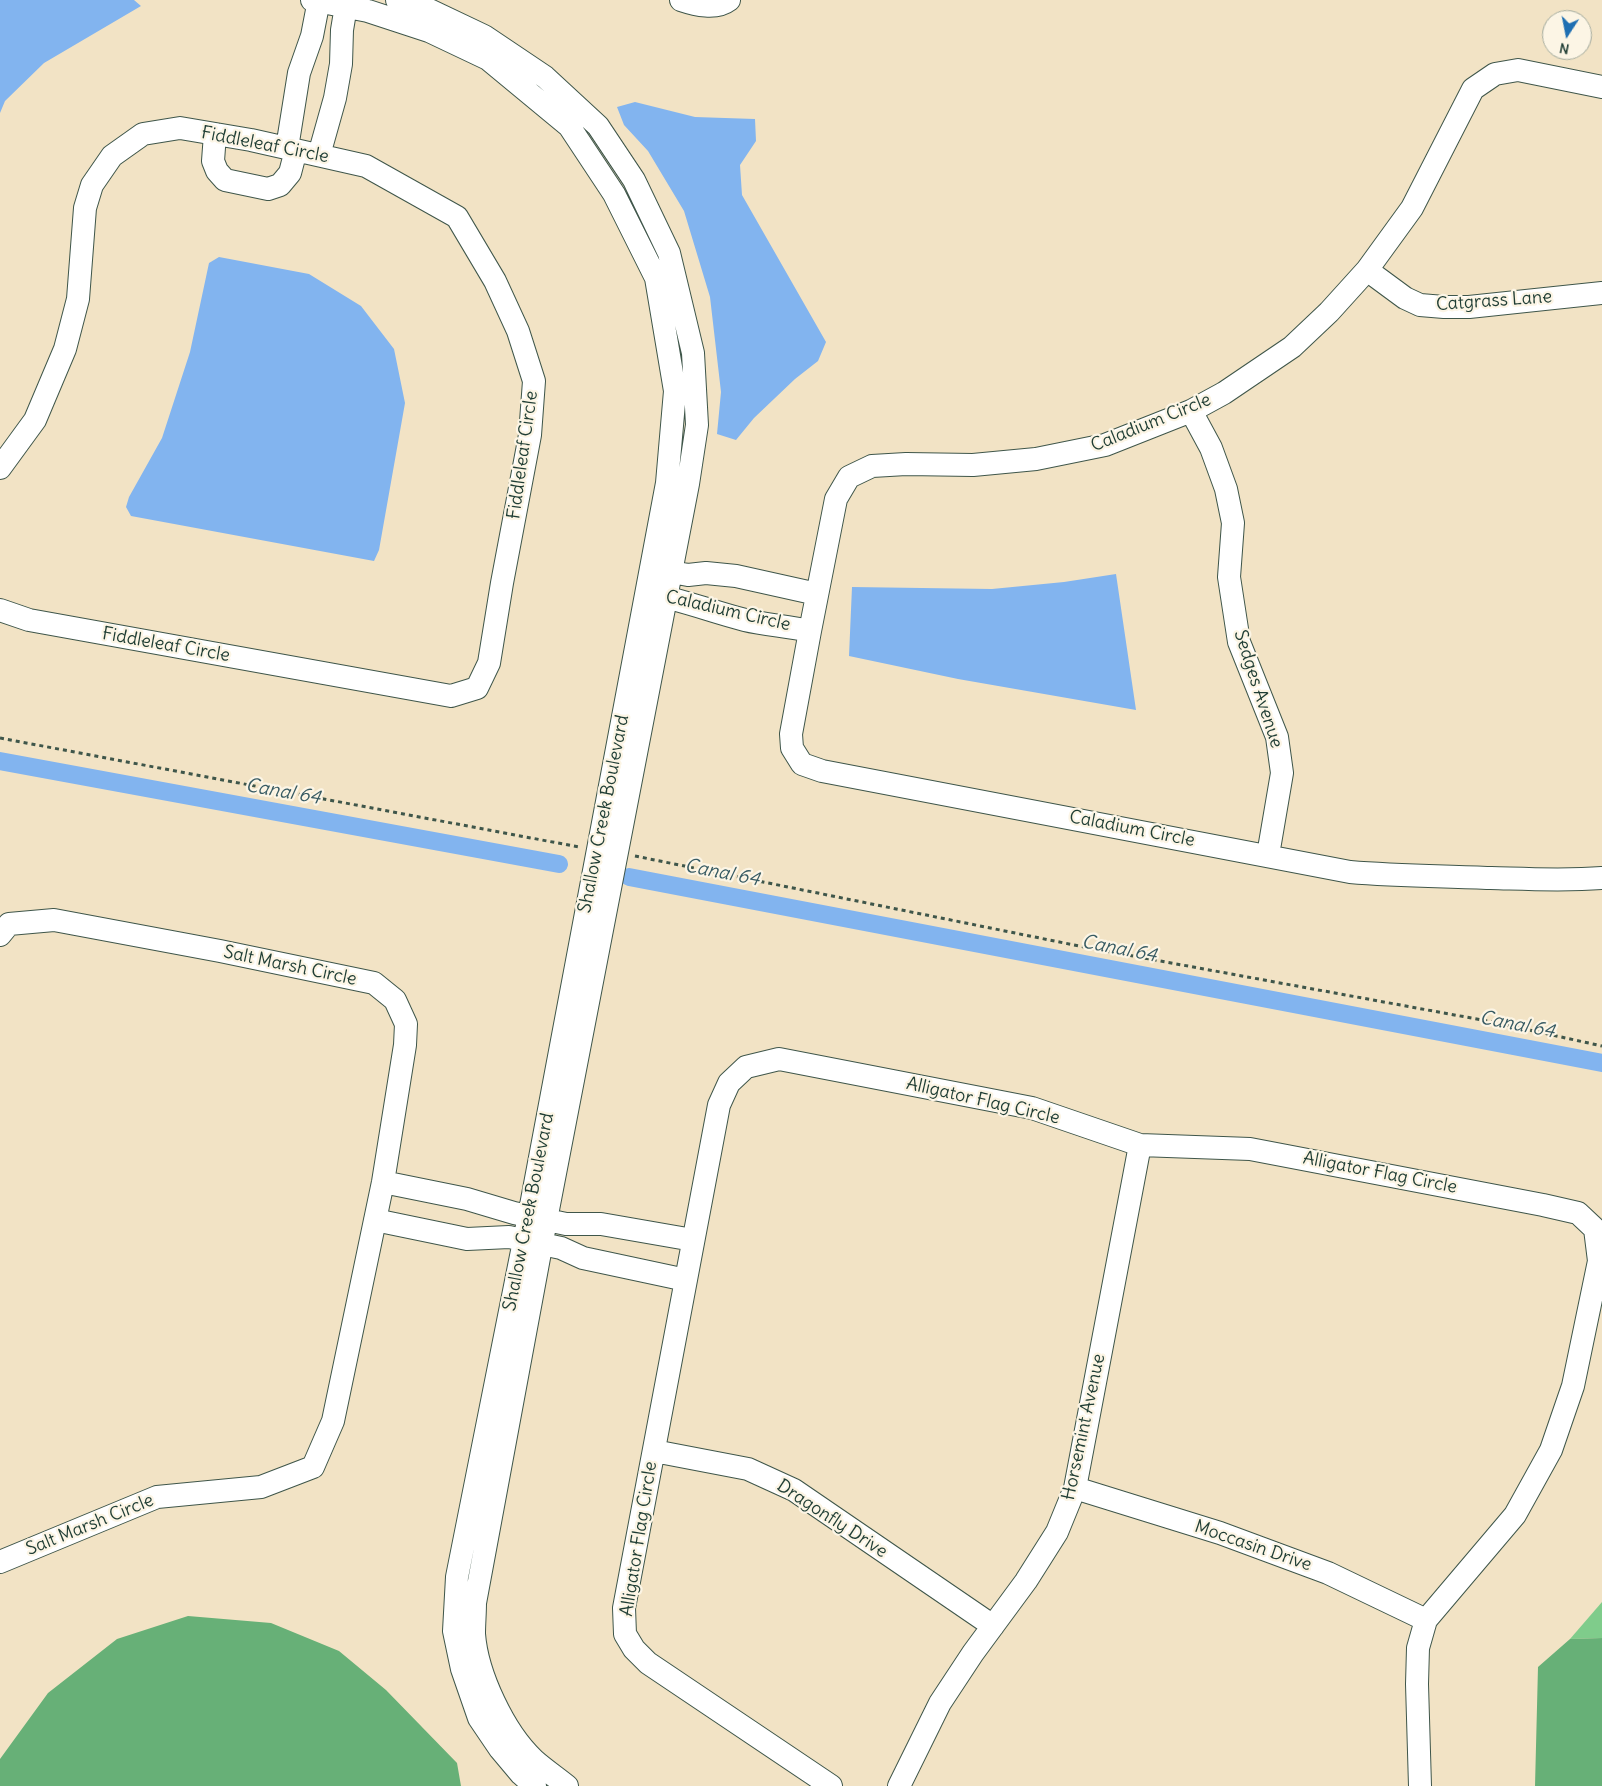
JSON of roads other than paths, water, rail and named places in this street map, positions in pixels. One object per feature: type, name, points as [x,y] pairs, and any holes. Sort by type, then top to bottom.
[{"type":"street","name":"Shallow Creek Boulevard","points":[[316,0],[347,3],[428,31],[488,60],[569,126],[614,194],[656,278],[675,391],[660,570],[656,595],[537,1218],[477,1585],[474,1634],[481,1666],[496,1708],[533,1759],[567,1786]]},
{"type":"street","points":[[215,134],[213,161],[217,172],[225,180],[268,189],[280,185],[290,173],[299,73],[312,36],[316,0]]},
{"type":"street","name":"Shallow Creek Boulevard","points":[[397,0],[423,7],[484,36],[544,77],[598,126],[634,180],[669,253],[693,353],[697,425],[660,570]]},
{"type":"street","points":[[681,0],[697,6],[723,4],[729,0]]},
{"type":"street","points":[[319,156],[342,64],[342,30],[347,3]]},
{"type":"street","name":"Caladium Circle","points":[[1602,87],[1518,70],[1495,74],[1473,89],[1412,208],[1367,270],[1329,312],[1292,347],[1224,393],[1191,411],[1105,445],[1036,459],[972,465],[906,464],[872,466],[849,477],[836,498],[791,734],[792,748],[802,764],[822,770],[1350,872],[1388,875],[1581,880],[1602,878]]},
{"type":"street","name":"Fiddleleaf Circle","points":[[0,468],[35,420],[65,349],[78,299],[85,208],[92,185],[112,156],[143,134],[180,128],[291,149],[366,166],[457,217],[494,281],[514,323],[534,381],[530,434],[489,663],[477,688],[451,696],[29,620],[0,610]]},
{"type":"street","name":"Catgrass Lane","points":[[1367,270],[1406,298],[1420,305],[1469,307],[1602,293]]},
{"type":"street","name":"Sedges Avenue","points":[[1191,411],[1211,448],[1226,489],[1233,523],[1229,578],[1239,642],[1277,737],[1282,773],[1268,855]]},
{"type":"street","name":"Caladium Circle","points":[[660,570],[688,575],[706,573],[736,576],[817,594]]},
{"type":"street","name":"Caladium Circle","points":[[656,595],[744,619],[810,631]]},
{"type":"street","name":"Salt Marsh Circle","points":[[0,935],[9,924],[54,920],[220,951],[374,983],[395,1000],[406,1024],[406,1045],[383,1182],[333,1421],[313,1467],[261,1487],[157,1497],[0,1562]]},
{"type":"street","name":"Alligator Flag Circle","points":[[831,1786],[648,1663],[634,1649],[625,1634],[624,1608],[719,1105],[729,1083],[746,1067],[779,1059],[1032,1108],[1140,1144],[1250,1149],[1578,1213],[1594,1229],[1599,1261],[1573,1386],[1551,1450],[1515,1515],[1426,1620],[1418,1648],[1420,1786]]},
{"type":"street","name":"Horsemint Avenue","points":[[899,1786],[940,1703],[973,1653],[1026,1581],[1057,1532],[1074,1488],[1140,1144]]},
{"type":"street","points":[[383,1182],[467,1199],[566,1224],[601,1224],[693,1240]]},
{"type":"street","points":[[375,1220],[467,1239],[509,1237],[561,1248],[583,1258],[686,1280]]},
{"type":"street","name":"Shallow Creek Boulevard","points":[[533,1242],[457,1577],[454,1631],[462,1670],[479,1718],[520,1774],[535,1786]]},
{"type":"street","name":"Dragonfly Drive","points":[[654,1451],[748,1469],[794,1490],[993,1626]]},
{"type":"street","name":"Moccasin Drive","points":[[1074,1488],[1220,1533],[1328,1573],[1426,1620]]},
{"type":"water","points":[[0,0],[134,0],[141,6],[44,63],[5,101],[0,113]]},
{"type":"water","points":[[635,102],[695,117],[755,119],[756,141],[740,165],[742,195],[826,342],[818,361],[795,379],[754,418],[736,440],[717,434],[721,392],[710,297],[684,211],[648,151],[624,125],[617,107]]},
{"type":"water","points":[[219,257],[309,274],[361,306],[394,349],[405,403],[379,550],[374,561],[131,516],[126,507],[129,497],[162,438],[190,352],[209,263]]},
{"type":"water","points":[[1116,574],[1136,710],[958,679],[849,656],[852,587],[992,589],[1064,582]]},
{"type":"waterway","name":"Canal 64","points":[[0,761],[559,864]]},
{"type":"waterway","name":"Canal 64","points":[[629,877],[1602,1063]]}]
